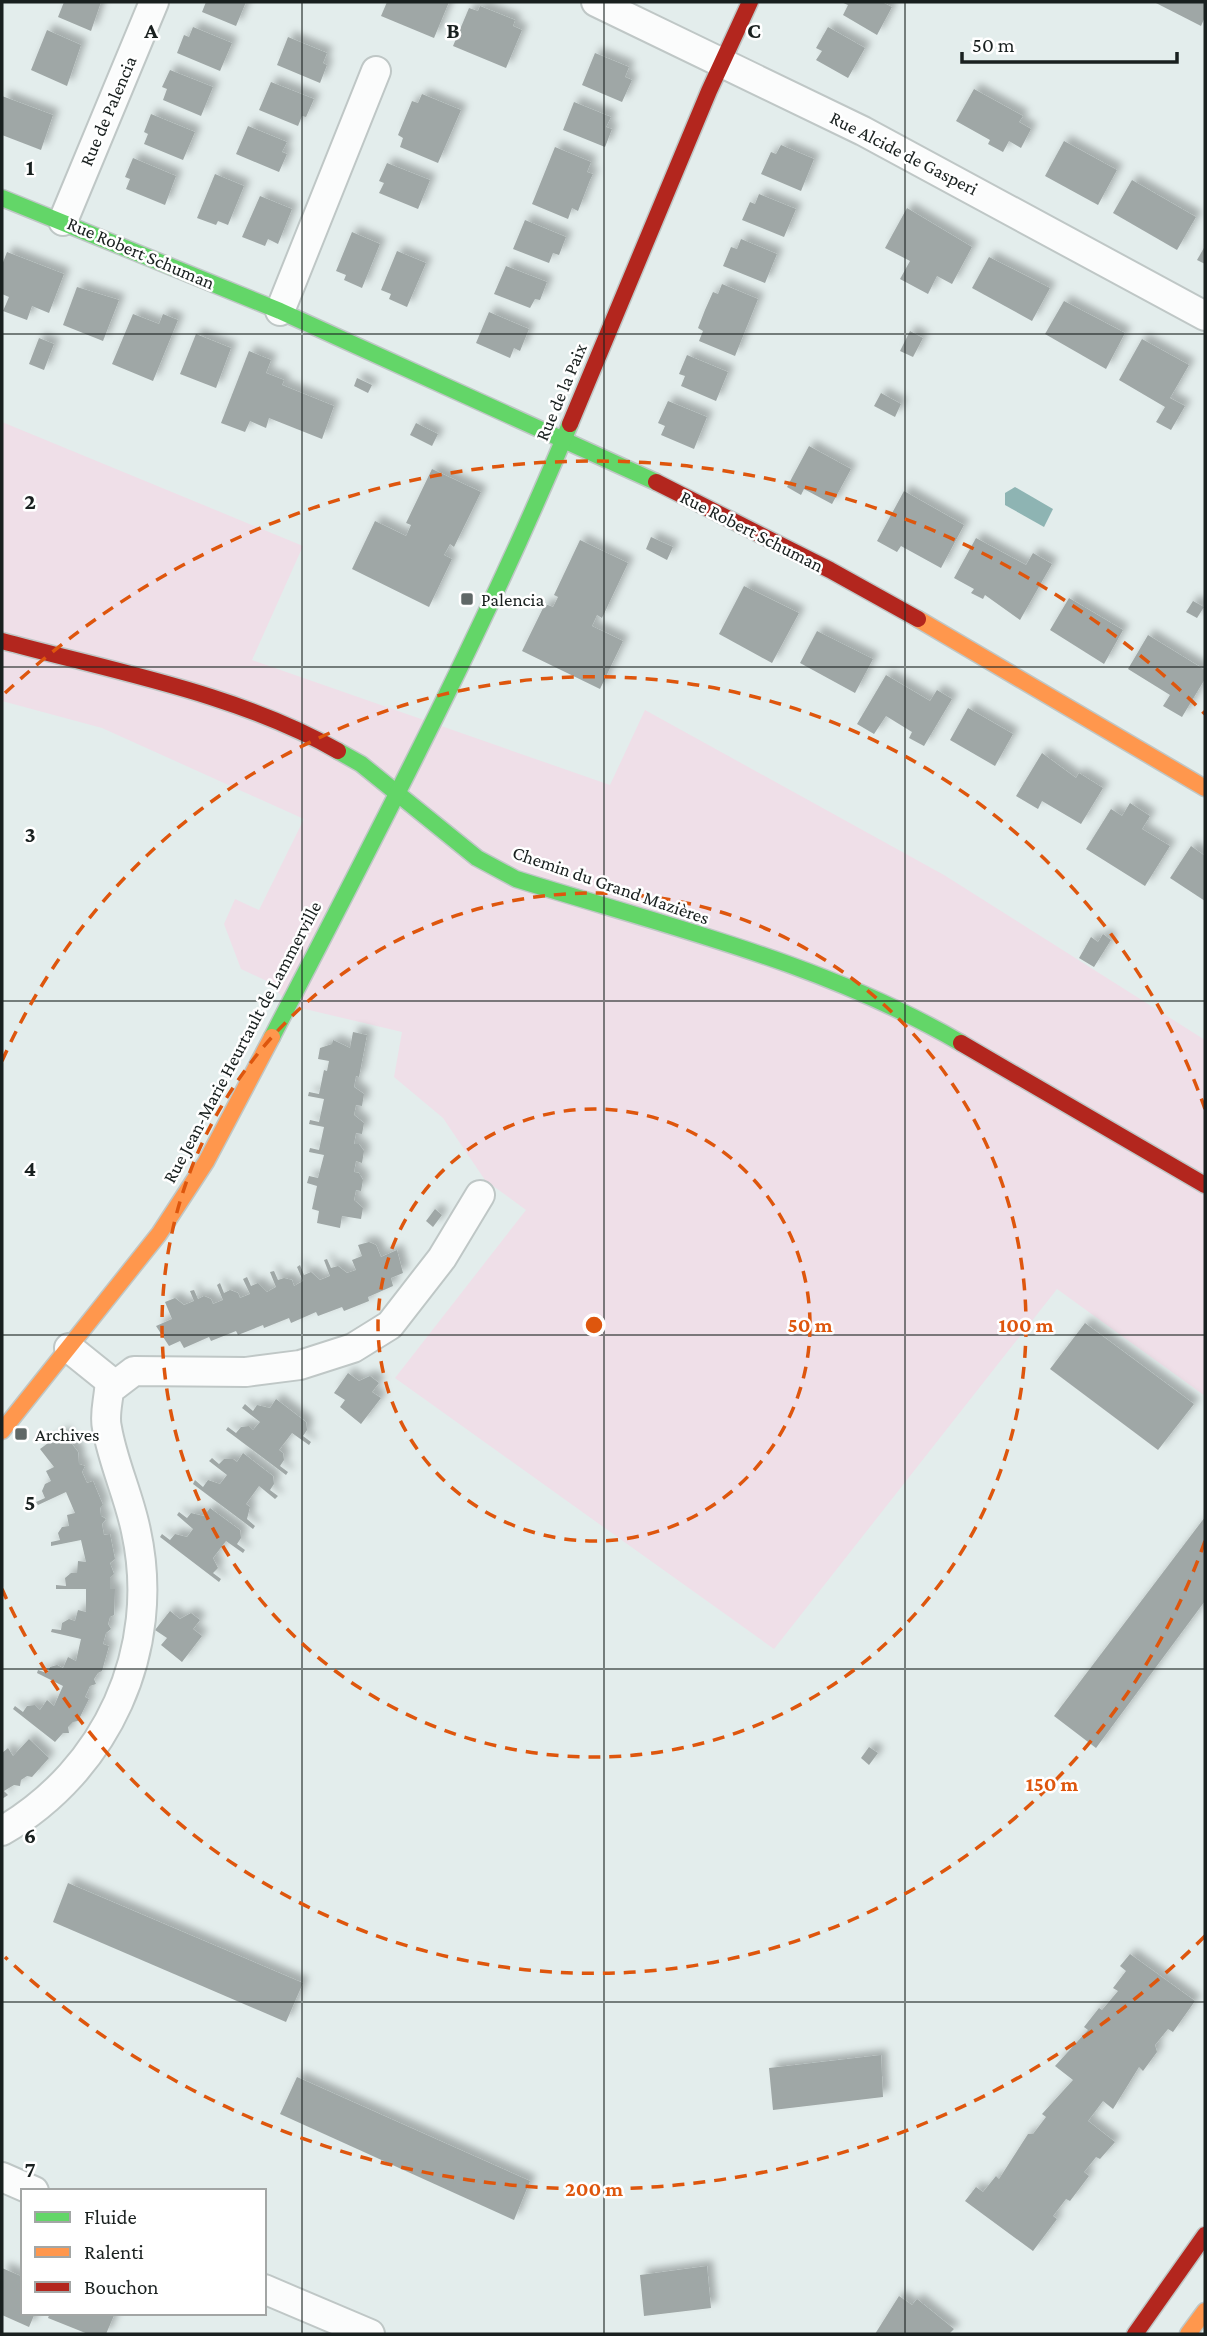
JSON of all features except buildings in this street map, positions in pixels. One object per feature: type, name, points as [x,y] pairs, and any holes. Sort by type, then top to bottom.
[{"type":"street","name":"Rue de Palencia","points":[[63,221],[154,2]]},
{"type":"street","name":"Rue Alcide de Gasperi","points":[[596,2],[912,156],[1205,317]]},
{"type":"street","name":"Rue de la Paix","points":[[397,794],[565,439],[750,2]]},
{"type":"street","points":[[280,311],[376,71]]},
{"type":"street","name":"Rue Robert Schuman","points":[[2,198],[280,311],[565,439],[830,569],[994,661],[1205,788]]},
{"type":"street","name":"Chemin du Grand Mazières","points":[[2,641],[192,692],[307,733],[344,753],[477,858],[516,879],[814,973],[874,997],[982,1055],[1205,1185]]},
{"type":"street","name":"Rue Jean-Marie Heurtault de Lammerville","points":[[2,1431],[159,1234],[206,1162],[397,794]]},
{"type":"street","points":[[2,1831],[58,1790],[88,1758],[101,1738],[128,1680],[141,1634],[144,1584],[136,1531],[106,1425],[109,1390],[134,1371],[246,1373],[300,1364],[353,1348],[390,1325],[442,1258],[480,1195]]},
{"type":"street","points":[[69,1348],[115,1385]]},
{"type":"street","points":[[2,2177],[29,2189]]},
{"type":"street","points":[[1135,2334],[1205,2235]]},
{"type":"street","points":[[266,2290],[370,2334]]},
{"type":"street","points":[[1188,2334],[1205,2311]]},
{"type":"shaded area","points":[[2,422],[303,546],[252,660],[610,785],[645,710],[944,875],[1205,1040],[1205,1396],[1057,1289],[774,1649],[395,1378],[526,1210],[485,1180],[443,1118],[394,1077],[402,1032],[288,1005],[271,983],[241,969],[224,924],[235,899],[259,910],[304,819],[102,728],[2,701]]},
{"type":"water","points":[[1015,487],[1053,509],[1044,527],[1005,505],[1005,493]]},
{"type":"traffic: fast","points":[[2,198],[280,311],[656,482]]},
{"type":"traffic: fast","points":[[272,1037],[465,657],[570,424]]},
{"type":"traffic: fast","points":[[338,751],[361,764],[477,858],[516,879],[687,930],[800,968],[909,1015],[961,1043]]},
{"type":"traffic: slow","points":[[918,619],[1205,788]]},
{"type":"traffic: slow","points":[[2,1431],[159,1234],[206,1162],[272,1037]]},
{"type":"traffic: slow","points":[[1188,2334],[1205,2311]]},
{"type":"traffic: jam","points":[[570,424],[709,91],[750,2]]},
{"type":"traffic: jam","points":[[656,482],[830,570],[918,619]]},
{"type":"traffic: jam","points":[[2,641],[217,699],[300,731],[338,751]]},
{"type":"traffic: jam","points":[[961,1043],[1205,1185]]},
{"type":"traffic: jam","points":[[1135,2334],[1205,2235]]},
{"type":"place","name":"Palencia","points":[[467,599]]},
{"type":"place","name":"Archives","points":[[21,1434]]}]
